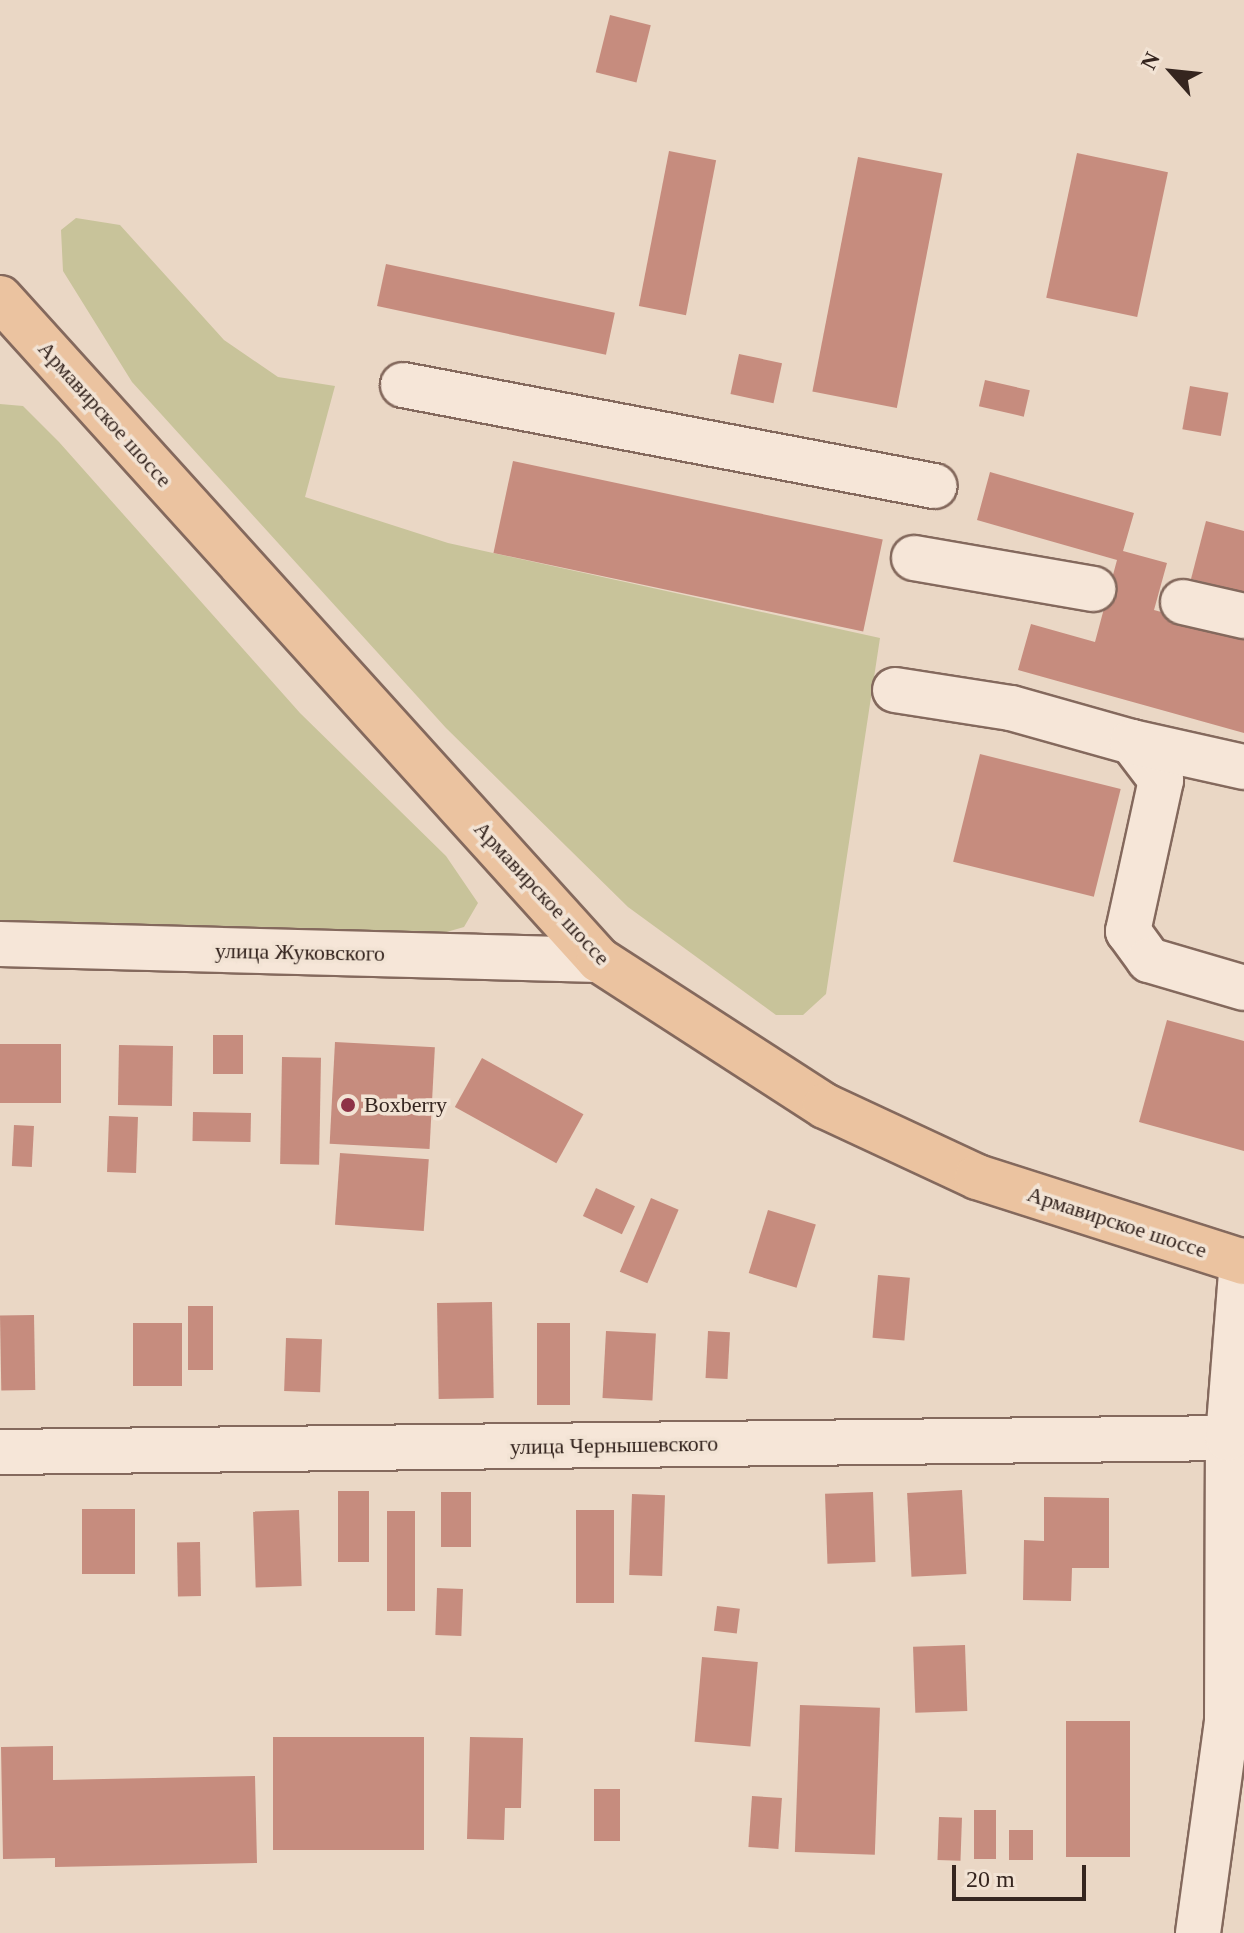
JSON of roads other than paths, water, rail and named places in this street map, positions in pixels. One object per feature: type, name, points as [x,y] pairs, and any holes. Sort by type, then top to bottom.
[{"type":"main road","name":"Армавирское шоссе","points":[[0,298],[599,960],[825,1106],[977,1177],[1243,1262]]},
{"type":"street","points":[[403,385],[934,486]]},
{"type":"street","points":[[914,558],[1093,589]]},
{"type":"street","points":[[1183,602],[1244,616]]},
{"type":"street","points":[[895,690],[1011,708],[1132,742],[1244,767]]},
{"type":"street","points":[[1132,742],[1161,780],[1128,931],[1149,960],[1244,988]]},
{"type":"street","name":"улица Жуковского","points":[[0,944],[599,960]]},
{"type":"street","points":[[1198,1933],[1235,1721],[1236,1549],[1228,1438],[1243,1262]]},
{"type":"street","name":"улица Чернышевского","points":[[0,1452],[1228,1438]]},
{"type":"place","name":"Boxberry","points":[[348,1105]]}]
